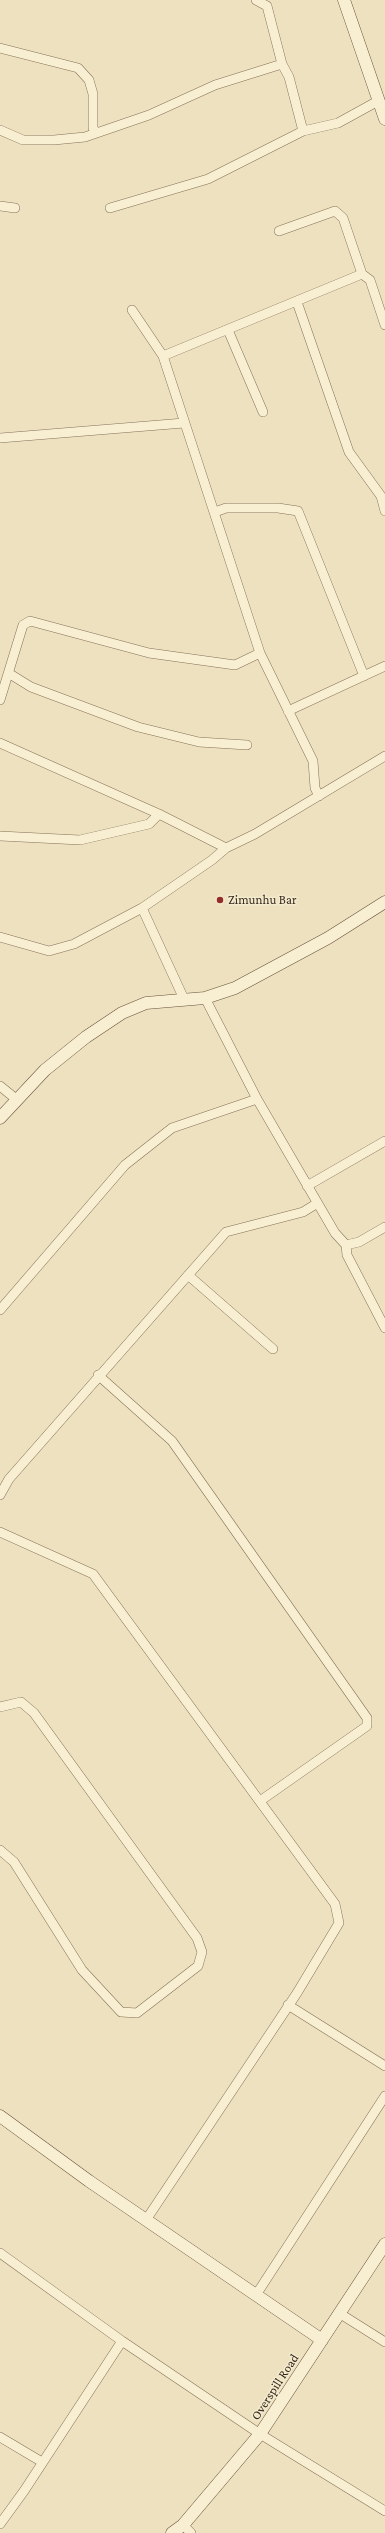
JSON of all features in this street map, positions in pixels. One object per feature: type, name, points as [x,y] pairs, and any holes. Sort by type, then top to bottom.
[{"type":"street","points":[[256,0],[267,6],[282,64],[289,77],[303,131]]},
{"type":"street","points":[[344,0],[377,91],[378,101],[385,119]]},
{"type":"street","points":[[0,48],[78,68],[90,80],[93,94],[93,128],[96,133]]},
{"type":"street","points":[[0,130],[23,140],[54,140],[96,133],[149,115],[215,85],[282,64]]},
{"type":"street","points":[[110,208],[208,179],[303,131],[338,123],[378,101]]},
{"type":"street","points":[[0,206],[15,208]]},
{"type":"street","points":[[279,232],[335,211],[343,218],[362,274],[370,280],[385,325]]},
{"type":"street","points":[[163,356],[362,274]]},
{"type":"street","points":[[297,302],[349,452],[381,496],[385,511]]},
{"type":"street","points":[[132,310],[163,356],[260,653],[313,761],[315,788],[319,796]]},
{"type":"street","points":[[228,330],[263,412]]},
{"type":"street","points":[[0,438],[184,423]]},
{"type":"street","points":[[215,512],[226,508],[278,508],[298,511],[364,676]]},
{"type":"street","points":[[0,700],[10,674],[23,624],[30,621],[157,654],[235,665],[260,653]]},
{"type":"street","points":[[288,711],[385,666]]},
{"type":"street","points":[[10,674],[31,687],[138,727],[199,742],[247,745]]},
{"type":"street","points":[[0,743],[159,814],[226,848]]},
{"type":"street","points":[[0,937],[49,952],[74,944],[142,908],[212,860],[226,848],[255,834],[385,756]]},
{"type":"street","points":[[0,836],[80,840],[149,824],[159,814]]},
{"type":"street","points":[[0,1118],[16,1099],[69,1050],[122,1013],[146,1004],[205,998],[235,988],[273,969],[328,938],[385,902]]},
{"type":"street","points":[[142,908],[184,999]]},
{"type":"street","points":[[205,998],[257,1099],[316,1204],[335,1234],[346,1245],[347,1255],[385,1328]]},
{"type":"street","points":[[0,1086],[16,1099]]},
{"type":"street","points":[[0,1310],[125,1165],[172,1128],[257,1099]]},
{"type":"street","points":[[307,1186],[385,1141]]},
{"type":"street","points":[[0,1495],[9,1479],[98,1375],[226,1232],[303,1212],[316,1204]]},
{"type":"street","points":[[346,1245],[359,1242],[385,1227]]},
{"type":"street","points":[[188,1275],[273,1349]]},
{"type":"street","points":[[98,1375],[172,1441],[367,1718],[366,1726],[260,1801]]},
{"type":"street","points":[[0,1532],[93,1574],[335,1904],[340,1923],[288,2005],[146,2220]]},
{"type":"street","points":[[0,1707],[21,1702],[34,1713],[197,1938],[202,1952],[198,1966],[137,2013],[121,2012],[82,1970],[14,1862],[0,1850]]},
{"type":"street","points":[[288,2005],[385,2066]]},
{"type":"street","points":[[256,2295],[385,2096]]},
{"type":"street","points":[[0,2116],[146,2220],[322,2340]]},
{"type":"street","name":"Overspill Road","points":[[172,2533],[187,2529],[260,2434],[385,2244]]},
{"type":"street","points":[[0,2253],[122,2340],[260,2434],[385,2512]]},
{"type":"street","points":[[339,2313],[385,2342]]},
{"type":"street","points":[[0,2524],[24,2491],[122,2340]]},
{"type":"street","points":[[0,2437],[42,2462]]},
{"type":"place","name":"Zimunhu Bar","points":[[220,900]]}]
